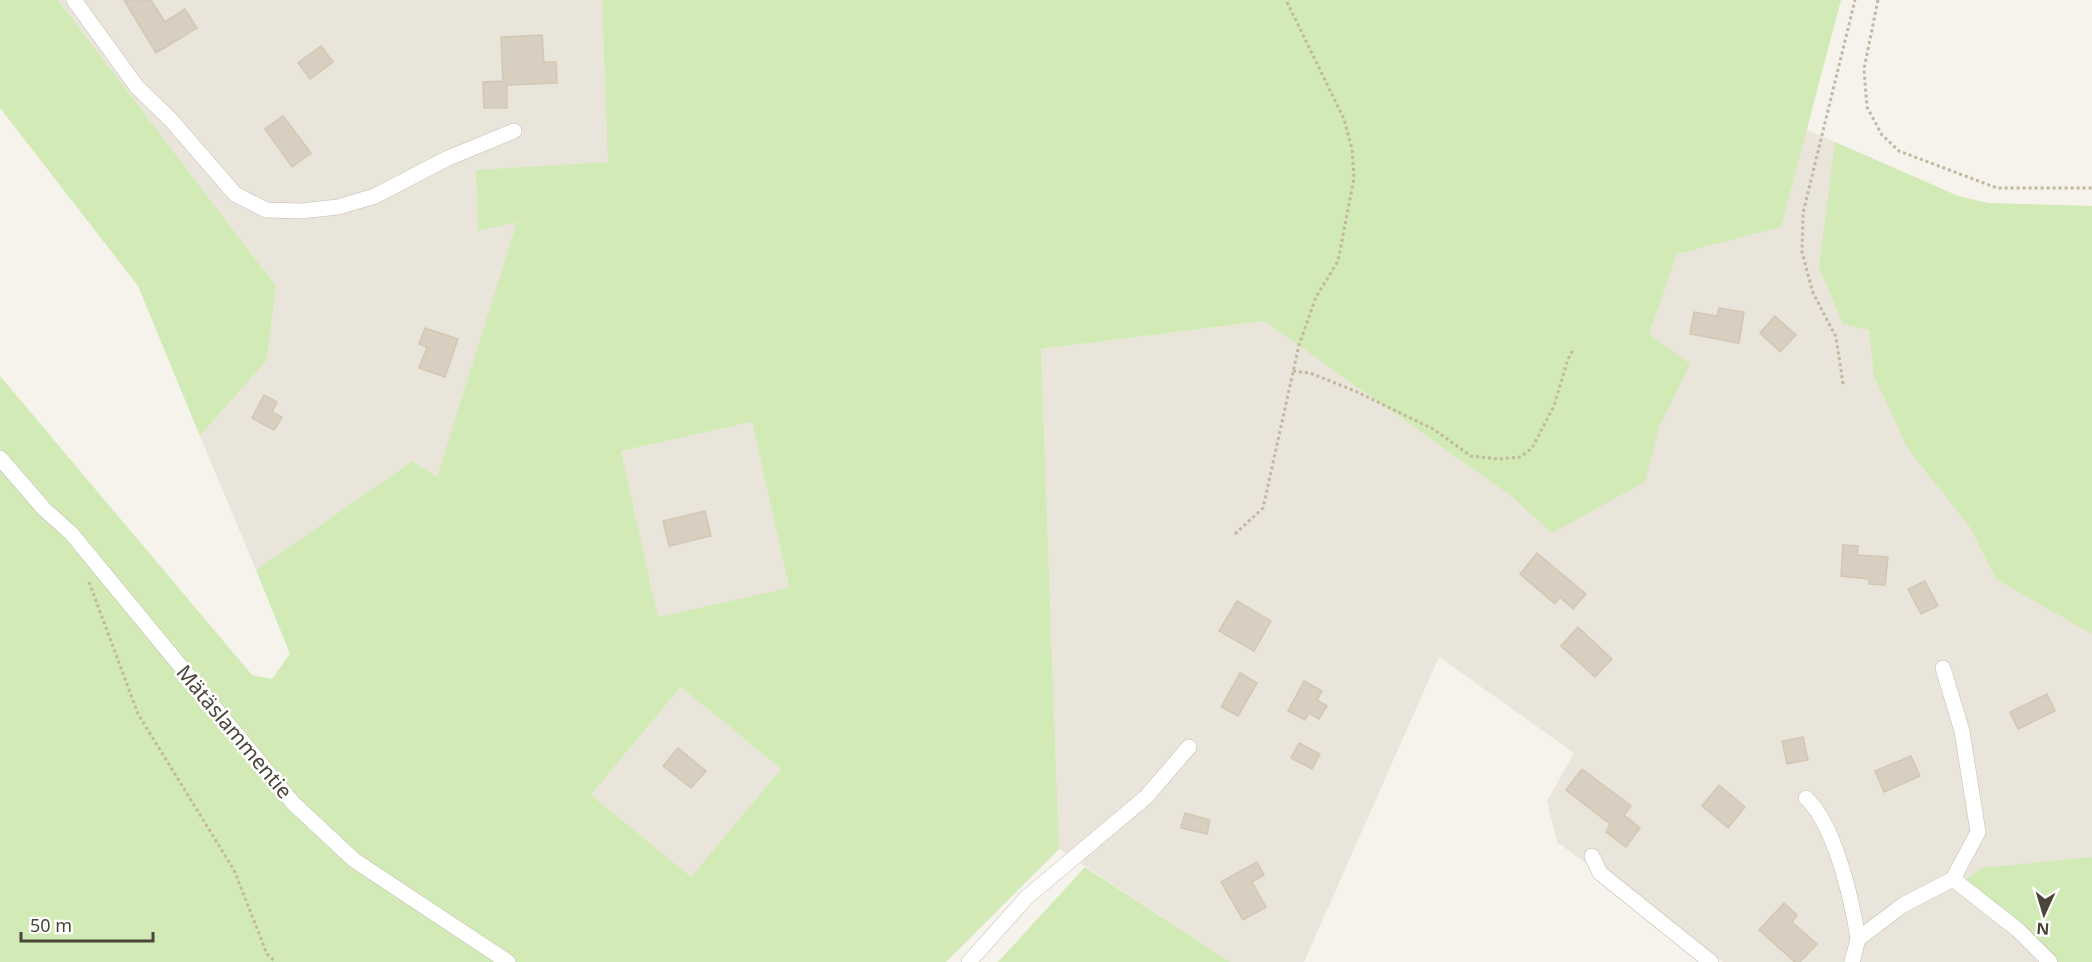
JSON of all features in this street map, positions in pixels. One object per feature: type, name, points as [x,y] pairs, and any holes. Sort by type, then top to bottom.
[{"type":"street","points":[[74,0],[137,87],[171,120],[236,194],[266,210],[301,211],[338,207],[366,199],[448,158],[514,131]]},
{"type":"street","name":"Mätäslammentie","points":[[0,458],[45,510],[71,533],[293,803],[354,860],[421,907],[508,962]]},
{"type":"street","points":[[1858,939],[1904,905],[1953,879],[1978,832],[1962,731],[1943,668]]},
{"type":"street","points":[[969,962],[1027,897],[1146,797],[1189,747]]},
{"type":"street","points":[[1806,798],[1817,808],[1852,902],[1858,939],[1852,962]]},
{"type":"street","points":[[1592,856],[1600,873],[1711,962]]},
{"type":"street","points":[[1953,879],[2018,930],[2050,962]]},
{"type":"path","points":[[1234,534],[1263,508],[1299,345],[1316,297],[1338,261],[1354,178],[1352,149],[1344,119],[1286,0]]},
{"type":"path","points":[[1843,384],[1836,337],[1813,293],[1802,252],[1803,213],[1855,0]]},
{"type":"path","points":[[1878,0],[1864,69],[1867,107],[1882,135],[1899,151],[1997,188],[2092,188]]},
{"type":"path","points":[[1293,371],[1318,375],[1355,391],[1433,429],[1471,456],[1499,459],[1520,457],[1532,448],[1554,406],[1568,359],[1574,348]]},
{"type":"path","points":[[87,576],[138,714],[234,870],[267,954],[276,962]]},
{"type":"shaded area","points":[[58,0],[602,0],[609,163],[518,221],[437,478],[412,461],[256,570],[200,436],[267,360],[276,286]]},
{"type":"shaded area","points":[[1697,81],[1958,196],[2092,401],[2092,962],[1723,962],[1557,842],[1547,801],[1574,753],[1439,657],[1304,962],[1230,962],[1059,849],[1041,349],[1264,321],[1528,510]]},
{"type":"shaded area","points":[[752,422],[789,589],[658,617],[621,451]]},
{"type":"shaded area","points":[[681,687],[781,769],[691,878],[591,795]]},
{"type":"green space","points":[[0,0],[58,0],[276,286],[267,360],[200,436],[138,286],[0,108]]},
{"type":"green space","points":[[602,0],[1841,0],[1781,227],[1677,254],[1649,334],[1690,364],[1659,427],[1645,482],[1552,533],[1511,496],[1264,321],[1041,349],[1059,849],[946,962],[0,962],[0,376],[252,675],[272,679],[290,654],[256,570],[412,461],[437,477],[517,222],[478,231],[476,170],[608,162]],"holes":[[[752,422],[789,588],[658,617],[621,451]],[[681,687],[781,769],[691,877],[591,795]]]},
{"type":"green space","points":[[1835,142],[1958,196],[1988,203],[2092,206],[2092,634],[1996,579],[1970,527],[1908,449],[1874,376],[1869,330],[1843,324],[1819,267]]},
{"type":"green space","points":[[2092,857],[2092,962],[2055,962],[1958,886],[1981,868]]},
{"type":"green space","points":[[1085,867],[1230,962],[998,962]]},
{"type":"building","points":[[124,0],[151,0],[165,22],[185,9],[197,28],[156,53]]},
{"type":"building","points":[[542,35],[544,62],[556,62],[557,83],[507,85],[507,108],[484,108],[483,82],[503,81],[501,37]]},
{"type":"building","points":[[321,46],[333,62],[310,79],[298,63]]},
{"type":"building","points":[[283,116],[311,153],[292,167],[265,129]]},
{"type":"building","points":[[1719,308],[1744,312],[1739,343],[1690,334],[1694,312],[1717,316]]},
{"type":"building","points":[[1775,316],[1796,335],[1780,352],[1760,333]]},
{"type":"building","points":[[425,328],[458,339],[445,377],[419,368],[427,347],[419,344]]},
{"type":"building","points":[[264,395],[277,402],[272,412],[282,417],[274,430],[252,418]]},
{"type":"building","points":[[705,511],[711,536],[669,546],[663,521]]},
{"type":"building","points":[[1843,545],[1858,546],[1857,555],[1888,557],[1885,585],[1869,584],[1869,579],[1841,576]]},
{"type":"building","points":[[1537,553],[1586,594],[1573,609],[1560,597],[1555,604],[1520,574]]},
{"type":"building","points":[[1925,581],[1938,606],[1921,614],[1908,589]]},
{"type":"building","points":[[1237,601],[1271,621],[1254,651],[1219,631]]},
{"type":"building","points":[[1578,627],[1612,659],[1595,677],[1561,646]]},
{"type":"building","points":[[1240,673],[1257,683],[1238,716],[1221,707]]},
{"type":"building","points":[[1304,681],[1322,691],[1317,700],[1327,706],[1319,719],[1309,713],[1305,720],[1288,711]]},
{"type":"building","points":[[2047,694],[2055,711],[2018,729],[2010,712]]},
{"type":"building","points":[[1803,737],[1808,760],[1787,764],[1782,741]]},
{"type":"building","points":[[1299,743],[1320,754],[1312,769],[1291,758]]},
{"type":"building","points":[[678,748],[706,771],[691,788],[663,766]]},
{"type":"building","points":[[1911,756],[1920,776],[1884,792],[1875,771]]},
{"type":"building","points":[[1582,769],[1631,806],[1624,815],[1640,828],[1626,847],[1606,832],[1610,824],[1566,790]]},
{"type":"building","points":[[1719,785],[1745,807],[1728,828],[1702,806]]},
{"type":"building","points":[[1185,813],[1210,820],[1207,834],[1181,828]]},
{"type":"building","points":[[1257,862],[1264,875],[1252,882],[1266,907],[1243,920],[1221,882]]},
{"type":"building","points":[[1784,903],[1797,915],[1792,922],[1817,944],[1800,962],[1795,962],[1759,930]]}]
